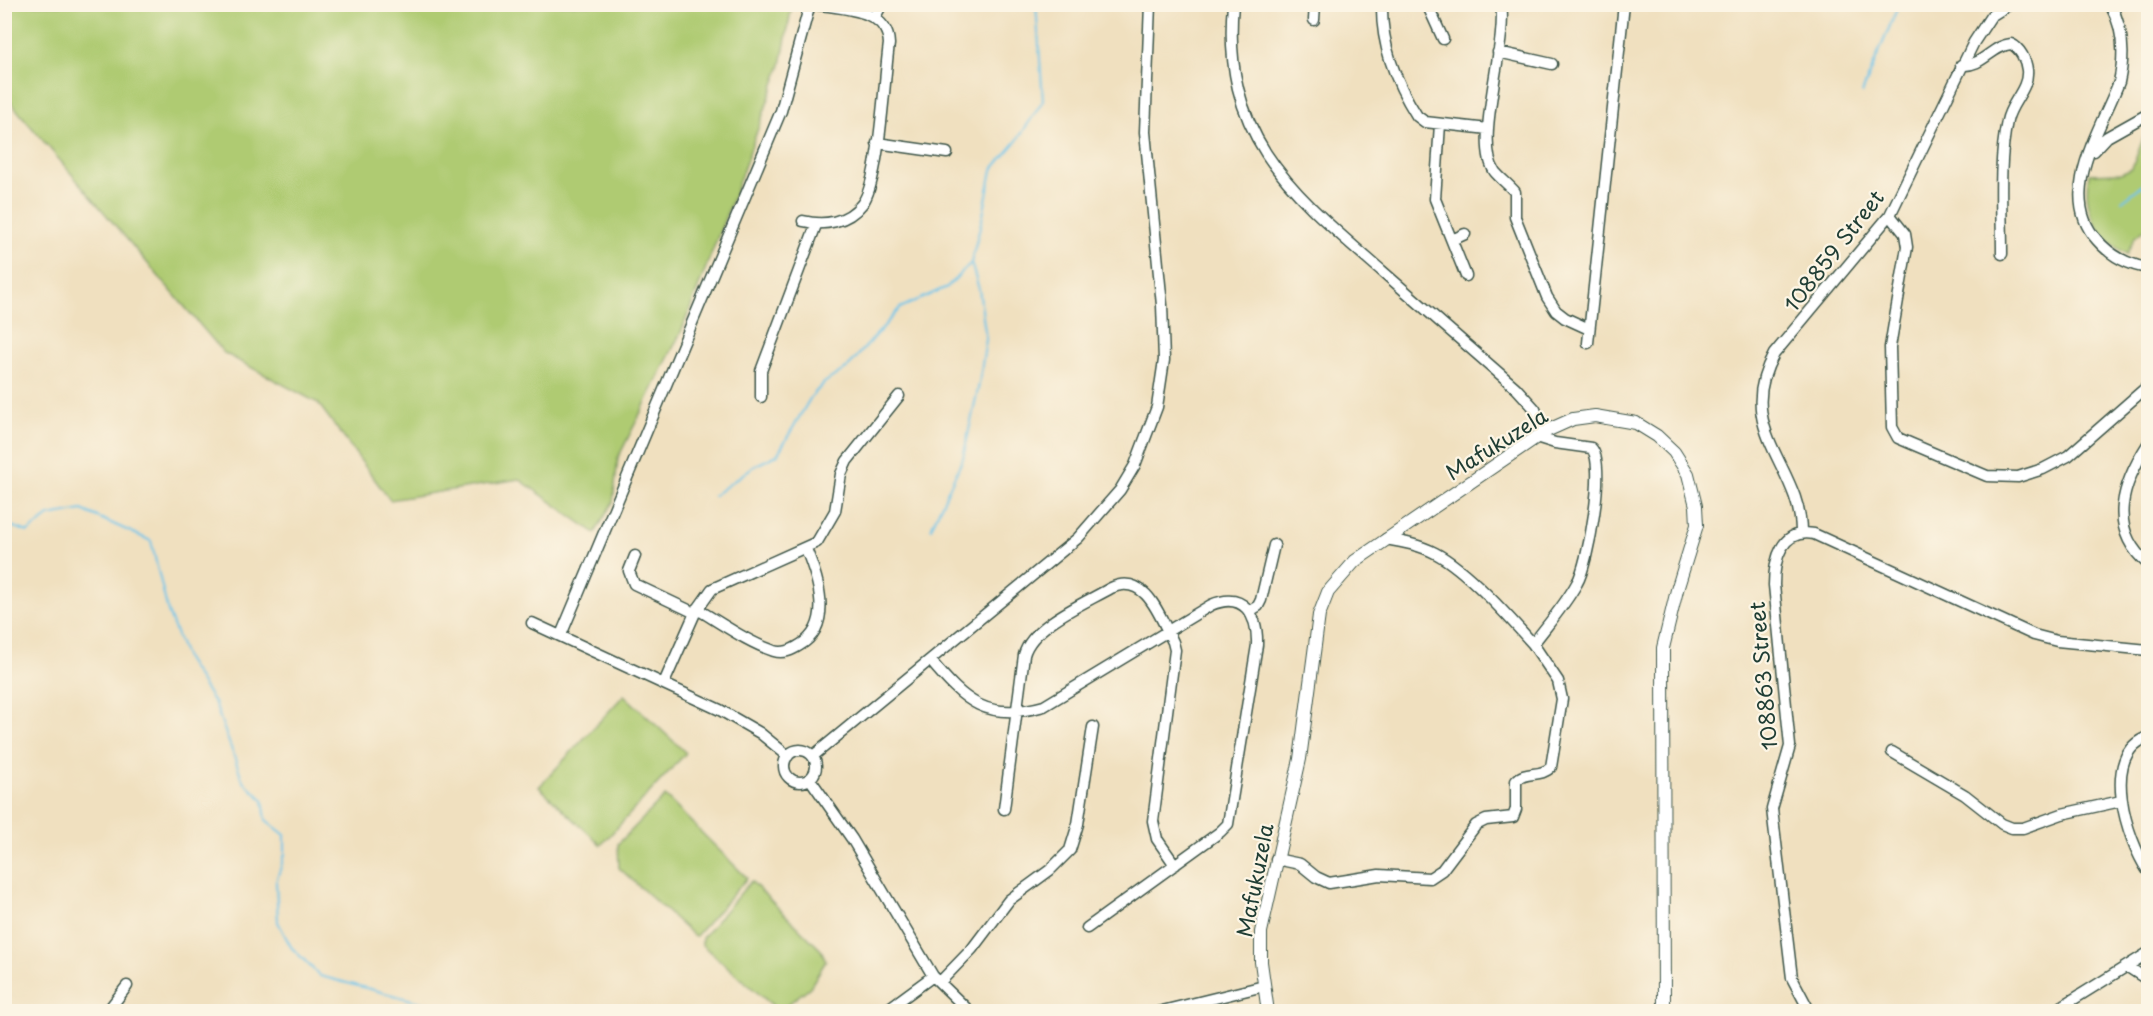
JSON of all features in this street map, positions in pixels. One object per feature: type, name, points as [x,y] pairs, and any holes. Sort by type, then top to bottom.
[{"type":"main road","name":"Mafukuzela","points":[[1268,1011],[1261,932],[1300,759],[1319,615],[1328,592],[1340,575],[1386,538],[1540,434],[1573,419],[1595,416],[1636,423],[1657,436],[1674,452],[1694,488],[1697,525],[1677,590],[1663,648],[1664,1011]]},
{"type":"street","points":[[561,635],[781,111],[812,4],[875,17],[887,32],[890,44],[871,186],[861,206],[840,220],[816,225],[803,221]]},
{"type":"street","points":[[875,17],[882,4]]},
{"type":"street","points":[[813,756],[1078,538],[1120,490],[1150,431],[1161,381],[1165,340],[1145,132],[1150,4]]},
{"type":"street","points":[[1233,4],[1230,30],[1235,74],[1245,110],[1272,165],[1306,205],[1515,388],[1535,409],[1540,434],[1555,444],[1591,448],[1598,458],[1594,512],[1579,581],[1533,644]]},
{"type":"street","points":[[1314,20],[1315,4]]},
{"type":"street","points":[[1382,4],[1384,40],[1389,57],[1417,116],[1425,122],[1488,129]]},
{"type":"street","points":[[1427,4],[1443,39]]},
{"type":"street","points":[[1501,4],[1498,52],[1488,129],[1492,164],[1496,172],[1515,192],[1515,217],[1547,297],[1556,311],[1565,318],[1589,329]]},
{"type":"street","points":[[1588,343],[1624,4]]},
{"type":"street","name":"108859 Street","points":[[1801,533],[1797,507],[1761,416],[1762,382],[1774,354],[1890,215],[1961,65],[1985,23],[1998,10],[2010,4]]},
{"type":"street","points":[[2110,4],[2122,38],[2122,67],[2119,82],[2090,155],[2080,190],[2082,215],[2088,228],[2103,247],[2117,258],[2148,268]]},
{"type":"street","points":[[1961,65],[1975,65],[2005,44],[2011,44],[2023,58],[2027,68],[2025,85],[2007,117],[2004,141],[2002,254]]},
{"type":"street","points":[[1498,52],[1552,64]]},
{"type":"street","points":[[2090,155],[2108,137],[2148,114]]},
{"type":"street","points":[[1440,124],[1435,199],[1466,276]]},
{"type":"street","points":[[878,143],[947,153]]},
{"type":"street","points":[[1890,215],[1905,234],[1907,247],[1890,346],[1893,377],[1891,419],[1892,427],[1898,438],[1987,476],[2018,477],[2043,469],[2068,456],[2148,386]]},
{"type":"street","points":[[761,397],[761,371],[816,225]]},
{"type":"street","points":[[1452,240],[1465,234]]},
{"type":"street","points":[[664,683],[696,611],[707,594],[718,585],[806,549],[817,542],[835,511],[841,474],[847,461],[899,396]]},
{"type":"street","points":[[2148,444],[2126,484],[2122,502],[2128,536],[2138,555],[2148,564]]},
{"type":"street","points":[[1801,533],[1814,534],[2034,635],[2057,641],[2148,650]]},
{"type":"street","name":"108863 Street","points":[[1801,533],[1781,546],[1774,572],[1790,746],[1772,810],[1790,971],[1797,992],[1810,1011]]},
{"type":"street","points":[[1276,859],[1300,864],[1316,877],[1329,883],[1379,875],[1430,878],[1442,870],[1476,825],[1486,820],[1513,817],[1516,809],[1516,780],[1523,775],[1544,772],[1551,767],[1562,699],[1558,681],[1533,644],[1465,576],[1437,554],[1417,545],[1386,538]]},
{"type":"street","points":[[1250,611],[1258,606],[1261,600],[1274,545]]},
{"type":"street","points":[[635,556],[629,571],[634,584],[696,611],[774,651],[791,651],[808,640],[818,626],[820,587],[806,549]]},
{"type":"street","points":[[1004,809],[1024,655],[1030,640],[1045,627],[1111,588],[1126,583],[1143,590],[1168,631],[1175,650],[1153,821],[1157,839],[1175,865]]},
{"type":"street","points":[[930,660],[948,682],[967,698],[994,711],[1016,713],[1044,706],[1217,602],[1233,601],[1250,611],[1258,630],[1257,645],[1231,816],[1220,832],[1087,928]]},
{"type":"street","points":[[532,623],[664,683],[760,733],[788,756]]},
{"type":"street","points":[[884,1011],[902,1007],[972,949],[997,912],[1009,900],[1050,870],[1070,850],[1078,824],[1093,727]]},
{"type":"street","points":[[2148,737],[2137,741],[2130,748],[2121,776],[2121,801],[2141,860],[2148,871]]},
{"type":"street","points":[[788,756],[803,751],[813,756]]},
{"type":"street","points":[[1892,752],[1965,795],[2002,824],[2012,828],[2023,828],[2062,814],[2121,801]]},
{"type":"street","points":[[788,756],[785,765],[789,777],[801,782],[810,779],[816,771],[813,756]]},
{"type":"street","points":[[810,779],[852,839],[936,979],[970,1011]]},
{"type":"street","points":[[2053,1011],[2128,968],[2148,953]]},
{"type":"street","points":[[2128,968],[2148,980]]},
{"type":"street","points":[[107,1011],[127,986]]},
{"type":"street","points":[[1160,1011],[1264,986]]},
{"type":"green space","points":[[4,5],[792,5],[781,65],[734,195],[681,332],[618,458],[613,502],[595,533],[519,479],[390,500],[318,403],[224,353],[5,96]]},
{"type":"green space","points":[[2148,126],[2148,227],[2135,237],[2127,254],[2107,240],[2094,221],[2088,199],[2089,174],[2121,173],[2132,168]]},
{"type":"green space","points":[[624,695],[686,753],[601,845],[539,787]]},
{"type":"green space","points":[[665,796],[747,878],[695,937],[619,868],[618,844]]},
{"type":"green space","points":[[751,881],[821,950],[826,961],[810,987],[779,1011],[702,945],[702,938]]},
{"type":"waterway","points":[[931,528],[963,458],[979,384],[986,339],[979,289],[971,263],[992,170],[1016,142],[1043,101],[1036,4]]},
{"type":"waterway","points":[[1862,93],[1899,4]]},
{"type":"waterway","points":[[2122,201],[2148,181]]},
{"type":"waterway","points":[[713,496],[754,466],[777,455],[811,397],[824,383],[848,367],[900,308],[947,287],[970,264]]},
{"type":"waterway","points":[[4,518],[11,526],[28,532],[49,516],[82,510],[151,541],[168,612],[186,659],[215,704],[243,781],[263,800],[266,820],[285,835],[285,854],[276,882],[278,922],[291,947],[320,976],[458,1012]]}]
